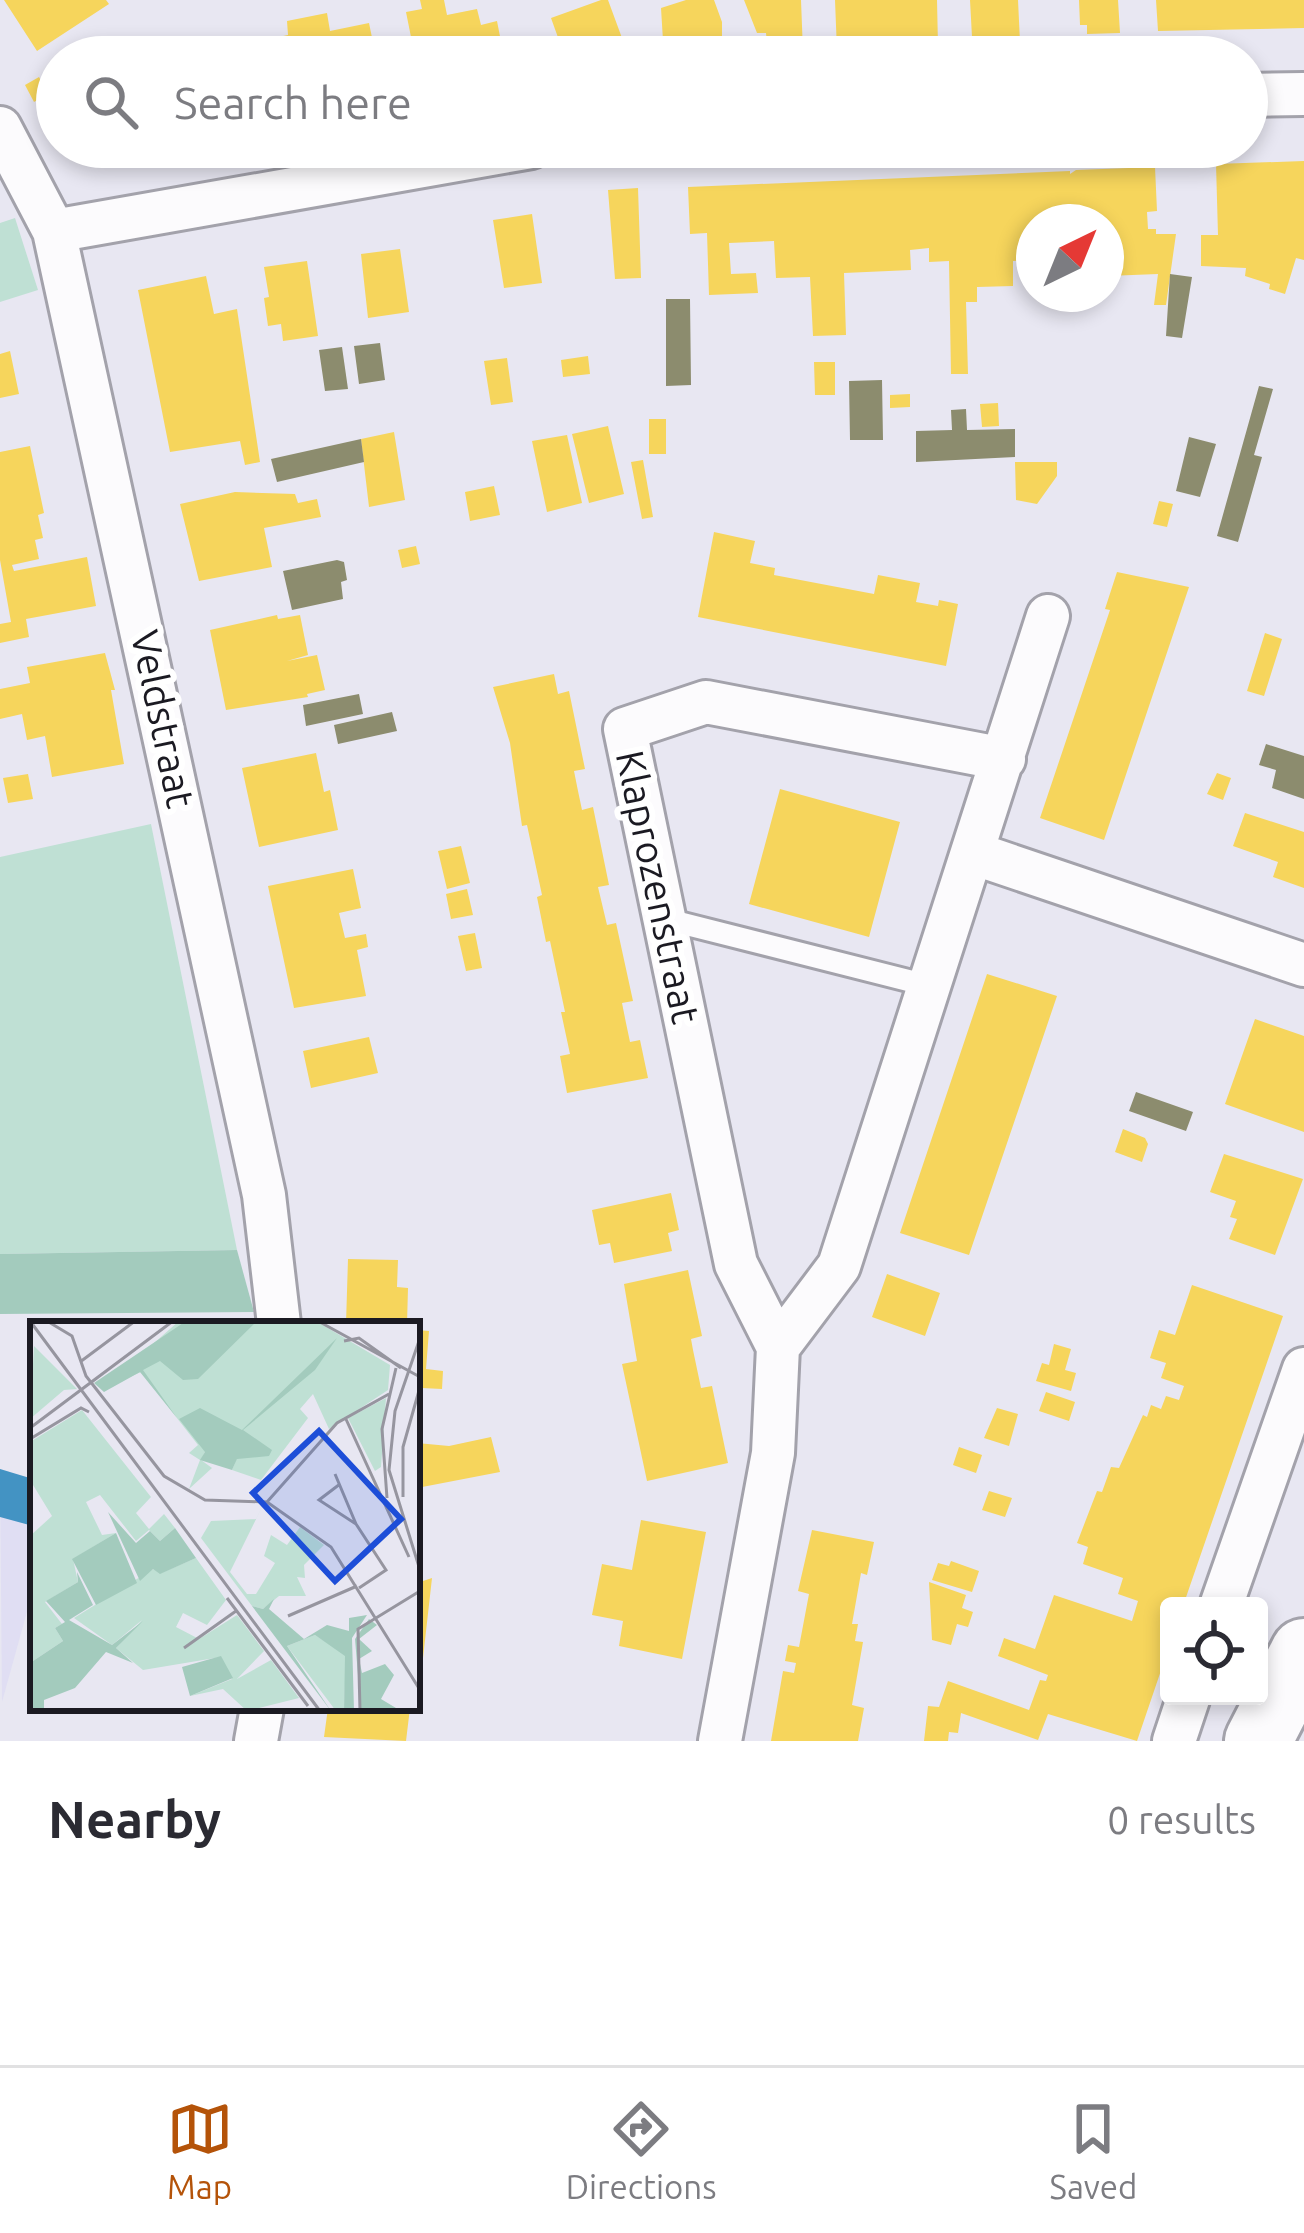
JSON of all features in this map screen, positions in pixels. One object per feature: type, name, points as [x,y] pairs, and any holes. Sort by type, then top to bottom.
[{"type":"highway","points":[[1258,1741],[1304,1652]]},
{"type":"street","points":[[1268,95],[1304,94]]},
{"type":"street","name":"Veldstraat","points":[[0,128],[54,231],[261,1180],[279,1321]]},
{"type":"street","points":[[54,231],[412,168]]},
{"type":"street","points":[[720,1741],[772,1453],[778,1347],[839,1266],[1048,616]]},
{"type":"street","name":"Klaprozenstraat","points":[[778,1347],[736,1264],[625,729],[706,702],[1004,759]]},
{"type":"street","points":[[974,853],[1304,965]]},
{"type":"street","points":[[1225,1597],[1291,1432],[1304,1369]]},
{"type":"street","points":[[1174,1741],[1187,1705]]},
{"type":"street","points":[[256,1741],[261,1711]]},
{"type":"lane","points":[[665,919],[930,986]]},
{"type":"shaded area","points":[[0,1469],[30,1478],[30,1601],[2,1702]]},
{"type":"green space","points":[[15,218],[38,290],[0,302],[0,223]]},
{"type":"green space","points":[[151,824],[237,1250],[0,1254],[0,857]]},
{"type":"green space","points":[[237,1250],[254,1312],[0,1314],[0,1254]]},
{"type":"building: Homes","points":[[4,0],[106,0],[109,4],[60,36],[36,36],[36,49]]},
{"type":"building: Homes","points":[[420,0],[444,0],[447,15],[477,9],[481,25],[497,21],[500,36],[411,36],[406,12],[422,9]]},
{"type":"building: Homes","points":[[608,0],[621,36],[557,36],[551,18]]},
{"type":"building: Homes","points":[[686,0],[714,0],[722,36],[663,36],[661,8]]},
{"type":"building: Homes","points":[[744,0],[801,0],[802,36],[757,33]]},
{"type":"building: Homes","points":[[835,0],[937,0],[938,36],[836,36]]},
{"type":"building: Homes","points":[[970,0],[1018,0],[1020,36],[972,36]]},
{"type":"building: Homes","points":[[1079,0],[1118,0],[1120,33],[1087,34],[1087,25],[1080,25]]},
{"type":"building: Homes","points":[[1156,0],[1304,0],[1304,28],[1158,31]]},
{"type":"building: Homes","points":[[327,13],[330,31],[369,23],[372,36],[283,36],[288,35],[287,21]]},
{"type":"building: Homes","points":[[36,79],[36,101],[34,102],[25,85]]},
{"type":"building: Homes","points":[[1304,161],[1304,260],[1296,258],[1285,294],[1245,276],[1246,268],[1201,266],[1201,235],[1218,235],[1216,168],[1268,168],[1268,162]]},
{"type":"building: Homes","points":[[1155,168],[1157,211],[1147,212],[1148,229],[1176,234],[1166,305],[1154,305],[1158,274],[1124,275],[1124,204],[1016,204],[1013,286],[977,287],[977,302],[966,302],[968,374],[951,374],[949,261],[929,262],[929,248],[910,250],[911,270],[844,273],[846,335],[813,336],[810,277],[776,278],[774,241],[729,243],[731,274],[756,273],[758,293],[709,295],[707,233],[690,234],[688,187]]},
{"type":"building: Homes","points":[[638,188],[641,278],[615,279],[608,190]]},
{"type":"building: Homes","points":[[532,214],[542,283],[504,288],[493,220]]},
{"type":"building: Homes","points":[[400,249],[409,312],[368,318],[361,254]]},
{"type":"building: Homes","points":[[307,261],[318,336],[283,341],[281,324],[268,326],[264,267]]},
{"type":"building: Homes","points":[[206,276],[214,314],[237,309],[260,462],[245,465],[240,441],[170,452],[138,290]]},
{"type":"building: Homes","points":[[10,351],[19,394],[0,398],[0,354]]},
{"type":"building: Homes","points":[[588,356],[590,374],[563,377],[561,360]]},
{"type":"building: Homes","points":[[507,358],[513,402],[491,405],[484,361]]},
{"type":"building: Homes","points":[[814,362],[835,362],[835,395],[815,395]]},
{"type":"building: Homes","points":[[910,394],[910,407],[890,408],[890,395]]},
{"type":"building: Homes","points":[[998,403],[999,426],[982,427],[980,404]]},
{"type":"building: Homes","points":[[649,419],[666,419],[666,454],[649,454]]},
{"type":"building: Homes","points":[[608,426],[624,494],[589,503],[572,434]]},
{"type":"building: Homes","points":[[394,432],[405,500],[369,507],[361,439]]},
{"type":"building: Homes","points":[[567,435],[582,503],[547,512],[532,441]]},
{"type":"building: Homes","points":[[30,446],[44,513],[38,515],[43,538],[35,540],[39,559],[12,565],[14,571],[87,557],[96,606],[26,619],[29,637],[0,643],[0,624],[11,622],[0,560],[0,452]]},
{"type":"building: Homes","points":[[643,460],[653,517],[642,519],[631,462]]},
{"type":"building: Homes","points":[[1015,462],[1057,462],[1057,476],[1037,504],[1016,500]]},
{"type":"building: Homes","points":[[494,486],[500,515],[470,521],[465,492]]},
{"type":"building: Homes","points":[[235,492],[295,494],[298,503],[317,499],[321,517],[264,528],[272,567],[199,581],[180,504]]},
{"type":"building: Homes","points":[[1159,501],[1173,504],[1167,527],[1153,524]]},
{"type":"building: Homes","points":[[714,532],[755,541],[750,563],[775,568],[774,575],[874,594],[878,575],[920,583],[916,602],[958,604],[946,666],[698,617]]},
{"type":"building: Homes","points":[[416,546],[420,564],[402,568],[398,550]]},
{"type":"building: Homes","points":[[1117,572],[1189,587],[1104,840],[1040,818],[1110,610],[1105,609]]},
{"type":"building: Homes","points":[[277,615],[278,619],[300,615],[308,655],[287,661],[317,655],[325,690],[226,710],[210,630]]},
{"type":"building: Homes","points":[[1265,633],[1282,639],[1264,696],[1247,691]]},
{"type":"building: Homes","points":[[105,653],[115,690],[111,690],[124,764],[52,777],[45,736],[27,740],[22,714],[0,719],[0,689],[30,683],[27,667]]},
{"type":"building: Homes","points":[[554,674],[558,694],[569,691],[585,769],[574,771],[578,791],[582,810],[593,807],[609,885],[598,887],[607,925],[616,923],[633,1001],[622,1003],[630,1042],[640,1040],[648,1078],[567,1093],[560,1056],[570,1054],[561,1012],[565,1012],[550,941],[546,942],[527,825],[522,826],[510,743],[493,687]]},
{"type":"building: Homes","points":[[316,753],[338,830],[259,847],[242,768]]},
{"type":"building: Homes","points":[[1217,773],[1231,778],[1223,800],[1207,794]]},
{"type":"building: Homes","points":[[28,774],[33,799],[8,803],[3,778]]},
{"type":"building: Homes","points":[[780,789],[900,822],[869,937],[749,904]]},
{"type":"building: Homes","points":[[1245,813],[1304,832],[1304,888],[1273,877],[1278,862],[1233,846]]},
{"type":"building: Homes","points":[[461,846],[470,883],[447,889],[438,851]]},
{"type":"building: Homes","points":[[353,869],[361,908],[339,913],[345,938],[366,934],[368,947],[357,950],[366,996],[294,1008],[268,886]]},
{"type":"building: Homes","points":[[467,889],[473,915],[451,919],[446,894]]},
{"type":"building: Homes","points":[[475,933],[482,968],[466,971],[458,936]]},
{"type":"building: Homes","points":[[987,974],[1057,996],[969,1255],[900,1233]]},
{"type":"building: Homes","points":[[1255,1019],[1304,1036],[1304,1132],[1225,1104]]},
{"type":"building: Homes","points":[[369,1037],[378,1073],[311,1088],[303,1051]]},
{"type":"building: Homes","points":[[1123,1129],[1145,1138],[1148,1144],[1142,1162],[1115,1152]]},
{"type":"building: Homes","points":[[1224,1154],[1303,1179],[1275,1255],[1229,1239],[1237,1219],[1230,1217],[1236,1201],[1210,1192]]},
{"type":"building: Homes","points":[[671,1193],[679,1230],[668,1233],[672,1251],[614,1263],[610,1243],[599,1245],[592,1210]]},
{"type":"building: Homes","points":[[348,1259],[398,1260],[397,1287],[408,1288],[407,1321],[346,1321]]},
{"type":"building: Homes","points":[[688,1270],[702,1336],[691,1339],[693,1350],[701,1388],[712,1386],[728,1463],[647,1481],[622,1364],[637,1361],[624,1284]]},
{"type":"building: Homes","points":[[887,1274],[940,1293],[925,1336],[872,1317]]},
{"type":"building: Homes","points":[[1192,1285],[1283,1316],[1186,1597],[1160,1597],[1160,1673],[1137,1741],[1048,1714],[1038,1740],[961,1713],[958,1733],[949,1732],[948,1741],[924,1741],[928,1706],[939,1707],[948,1681],[1029,1710],[1040,1680],[1046,1681],[1048,1675],[998,1656],[1004,1638],[1035,1649],[1054,1595],[1132,1621],[1138,1601],[1118,1594],[1123,1578],[1083,1564],[1088,1547],[1077,1543],[1097,1491],[1102,1492],[1111,1467],[1119,1468],[1143,1415],[1147,1417],[1151,1405],[1161,1409],[1166,1396],[1179,1400],[1184,1386],[1161,1378],[1166,1363],[1150,1358],[1159,1330],[1175,1335]]},
{"type":"building: Homes","points":[[420,1330],[429,1331],[426,1369],[443,1371],[442,1389],[422,1388],[420,1405]]},
{"type":"building: Homes","points":[[1054,1344],[1071,1349],[1065,1370],[1076,1373],[1071,1391],[1036,1381],[1042,1363],[1049,1365]]},
{"type":"building: Homes","points":[[1046,1392],[1075,1402],[1069,1421],[1039,1411]]},
{"type":"building: Homes","points":[[997,1408],[1018,1414],[1009,1446],[984,1438]]},
{"type":"building: Homes","points":[[491,1437],[500,1472],[420,1487],[420,1443],[449,1446]]},
{"type":"building: Homes","points":[[959,1447],[982,1455],[976,1473],[953,1465]]},
{"type":"building: Homes","points":[[989,1491],[1012,1498],[1005,1517],[982,1510]]},
{"type":"building: Homes","points":[[641,1520],[706,1532],[682,1659],[619,1646],[623,1621],[592,1615],[602,1564],[632,1570]]},
{"type":"building: Homes","points":[[812,1530],[874,1542],[867,1575],[861,1573],[852,1624],[858,1624],[855,1641],[863,1642],[852,1705],[864,1708],[858,1741],[771,1741],[783,1671],[794,1673],[796,1663],[785,1661],[788,1645],[799,1647],[809,1594],[798,1591]]},
{"type":"building: Homes","points":[[951,1561],[979,1571],[972,1592],[932,1580],[938,1563],[949,1566]]},
{"type":"building: Homes","points":[[432,1578],[423,1658],[420,1658],[420,1582]]},
{"type":"building: Homes","points":[[929,1582],[966,1595],[962,1608],[973,1612],[968,1627],[957,1624],[951,1645],[932,1640]]},
{"type":"building: Homes","points":[[328,1711],[410,1711],[406,1741],[324,1737]]},
{"type":"building: Schools","points":[[0,1469],[30,1478],[30,1525],[0,1517]]},
{"type":"building: Industry","points":[[1170,274],[1192,277],[1182,338],[1166,336]]},
{"type":"building: Industry","points":[[666,299],[690,299],[691,385],[666,386]]},
{"type":"building: Industry","points":[[380,343],[385,380],[359,384],[354,346]]},
{"type":"building: Industry","points":[[342,347],[348,389],[325,391],[319,350]]},
{"type":"building: Industry","points":[[882,380],[883,440],[850,440],[849,381]]},
{"type":"building: Industry","points":[[1259,386],[1273,389],[1254,455],[1262,457],[1238,542],[1217,536]]},
{"type":"building: Industry","points":[[966,409],[967,430],[1015,429],[1015,457],[916,462],[916,431],[952,430],[951,410]]},
{"type":"building: Industry","points":[[1189,437],[1216,444],[1200,497],[1176,491]]},
{"type":"building: Industry","points":[[361,439],[364,462],[277,482],[271,459]]},
{"type":"building: Industry","points":[[344,562],[347,580],[341,582],[343,599],[292,610],[283,571]]},
{"type":"building: Industry","points":[[359,694],[363,714],[306,726],[303,705]]},
{"type":"building: Industry","points":[[392,712],[397,731],[338,744],[334,725]]},
{"type":"building: Industry","points":[[1266,744],[1304,756],[1304,799],[1272,788],[1276,770],[1259,765]]},
{"type":"building: Industry","points":[[1136,1092],[1193,1112],[1186,1131],[1129,1111]]}]
